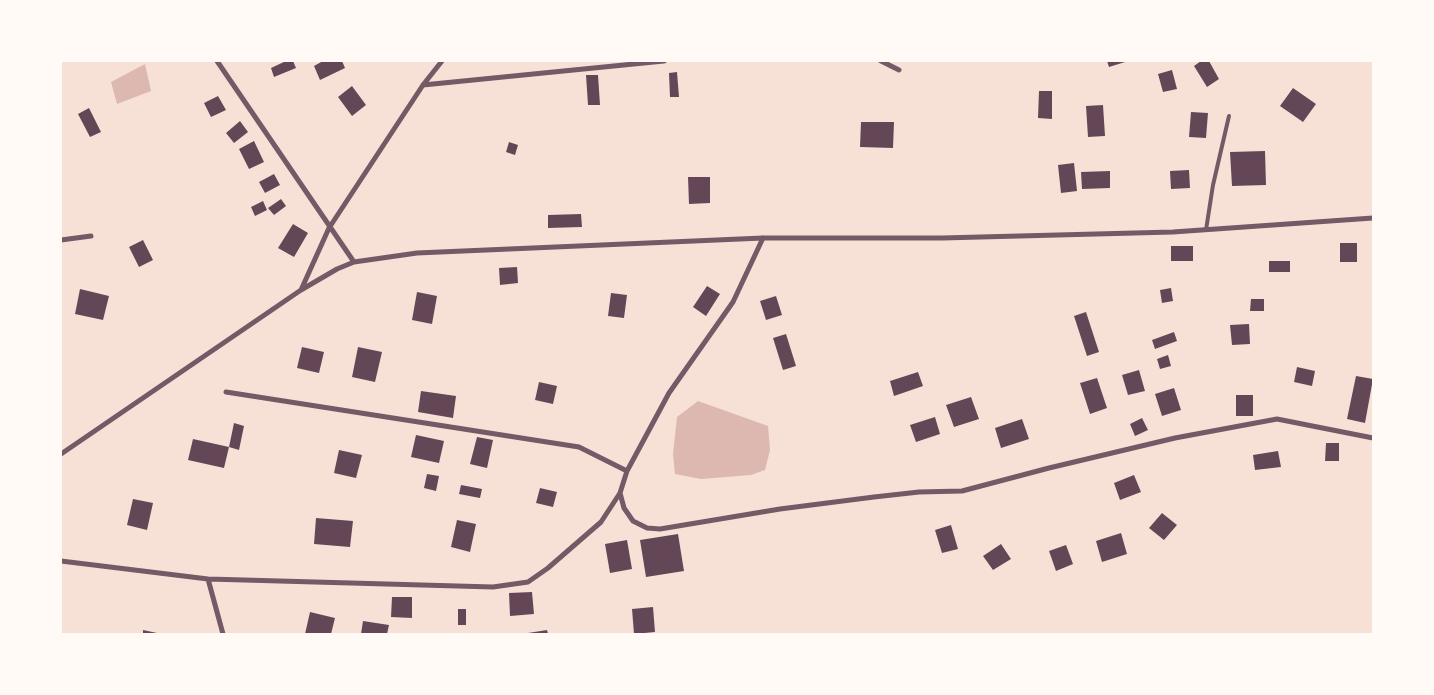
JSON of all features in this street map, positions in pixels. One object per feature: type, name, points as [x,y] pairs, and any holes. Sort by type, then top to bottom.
[{"type":"street","points":[[218,61],[329,228],[354,262]]},
{"type":"street","points":[[301,290],[329,228],[423,85],[442,61]]},
{"type":"street","points":[[423,85],[664,61]]},
{"type":"street","points":[[881,61],[899,70]]},
{"type":"street","points":[[61,454],[301,290],[337,269],[354,262],[417,252],[763,238],[942,238],[1206,230],[1373,218]]},
{"type":"street","points":[[61,240],[91,236]]},
{"type":"street","points":[[61,561],[208,579],[493,587],[528,582],[548,568],[601,522],[620,493],[627,470],[670,393],[733,302],[763,238]]},
{"type":"street","points":[[226,392],[579,447],[627,470]]},
{"type":"street","points":[[620,493],[624,508],[633,521],[647,528],[660,528],[780,509],[874,497],[919,492],[962,491],[1175,438],[1276,419],[1373,438]]},
{"type":"street","points":[[208,579],[223,634]]},
{"type":"lane","points":[[1206,230],[1213,185],[1229,116]]},
{"type":"shaded area","points":[[145,64],[151,91],[117,104],[111,82]]},
{"type":"shaded area","points":[[698,401],[768,426],[770,450],[765,470],[751,475],[701,479],[675,474],[673,454],[677,417]]},
{"type":"building","points":[[286,61],[293,61],[296,68],[274,77],[271,68]]},
{"type":"building","points":[[323,61],[342,61],[345,68],[320,80],[314,66]]},
{"type":"building","points":[[1107,61],[1125,61],[1125,62],[1109,67]]},
{"type":"building","points":[[1201,61],[1209,61],[1219,79],[1207,87],[1194,66]]},
{"type":"building","points":[[1172,70],[1177,89],[1163,92],[1158,74]]},
{"type":"building","points":[[677,72],[679,97],[670,97],[669,73]]},
{"type":"building","points":[[586,75],[598,75],[600,105],[588,105]]},
{"type":"building","points":[[352,86],[366,105],[352,116],[338,97]]},
{"type":"building","points":[[1293,88],[1316,104],[1303,122],[1280,106]]},
{"type":"building","points":[[1039,91],[1052,91],[1052,119],[1038,118]]},
{"type":"building","points":[[218,96],[226,110],[211,117],[204,103]]},
{"type":"building","points":[[1103,105],[1105,136],[1088,137],[1086,106]]},
{"type":"building","points":[[89,108],[101,132],[90,137],[78,114]]},
{"type":"building","points":[[1191,112],[1208,113],[1206,138],[1189,137]]},
{"type":"building","points":[[240,121],[248,132],[234,143],[226,133]]},
{"type":"building","points":[[861,122],[894,122],[893,148],[860,147]]},
{"type":"building","points":[[254,141],[264,162],[249,169],[239,149]]},
{"type":"building","points":[[509,142],[518,145],[515,155],[506,152]]},
{"type":"building","points":[[1265,151],[1266,185],[1232,186],[1230,152]]},
{"type":"building","points":[[1074,163],[1077,191],[1061,193],[1058,165]]},
{"type":"building","points":[[1189,170],[1190,188],[1171,189],[1170,171]]},
{"type":"building","points":[[1110,171],[1110,188],[1082,189],[1081,172]]},
{"type":"building","points":[[274,174],[280,185],[265,193],[259,182]]},
{"type":"building","points":[[688,177],[710,177],[710,203],[689,204]]},
{"type":"building","points":[[281,199],[286,206],[274,215],[268,208]]},
{"type":"building","points":[[263,201],[267,210],[255,216],[251,207]]},
{"type":"building","points":[[581,214],[582,227],[548,228],[548,215]]},
{"type":"building","points":[[293,224],[308,233],[294,257],[278,248]]},
{"type":"building","points":[[143,240],[153,260],[139,267],[129,247]]},
{"type":"building","points":[[1340,243],[1357,243],[1357,262],[1340,262]]},
{"type":"building","points":[[1171,246],[1193,246],[1193,261],[1171,261]]},
{"type":"building","points":[[1269,261],[1290,261],[1290,272],[1269,272]]},
{"type":"building","points":[[517,267],[518,283],[500,285],[499,268]]},
{"type":"building","points":[[707,286],[720,294],[706,316],[693,307]]},
{"type":"building","points":[[1171,288],[1173,301],[1162,303],[1160,290]]},
{"type":"building","points":[[80,289],[109,296],[103,320],[75,314]]},
{"type":"building","points":[[417,292],[437,296],[432,324],[412,320]]},
{"type":"building","points":[[611,293],[627,295],[624,318],[608,316]]},
{"type":"building","points":[[776,296],[782,315],[766,320],[760,301]]},
{"type":"building","points":[[1251,299],[1264,299],[1264,311],[1250,311]]},
{"type":"building","points":[[1086,312],[1099,352],[1087,356],[1074,316]]},
{"type":"building","points":[[1249,324],[1250,344],[1232,345],[1230,325]]},
{"type":"building","points":[[1174,332],[1177,341],[1155,349],[1152,340]]},
{"type":"building","points":[[786,334],[796,366],[783,370],[773,338]]},
{"type":"building","points":[[302,347],[324,352],[319,373],[297,368]]},
{"type":"building","points":[[358,347],[382,352],[375,382],[352,377]]},
{"type":"building","points":[[1168,355],[1171,366],[1160,369],[1157,359]]},
{"type":"building","points":[[1297,367],[1315,371],[1312,386],[1294,382]]},
{"type":"building","points":[[1139,370],[1145,391],[1128,395],[1122,375]]},
{"type":"building","points":[[918,372],[923,386],[894,396],[890,381]]},
{"type":"building","points":[[1356,376],[1373,379],[1365,423],[1347,419]]},
{"type":"building","points":[[1097,378],[1107,408],[1090,414],[1080,383]]},
{"type":"building","points":[[539,382],[557,386],[553,404],[535,400]]},
{"type":"building","points":[[1174,388],[1181,410],[1162,416],[1155,394]]},
{"type":"building","points":[[421,391],[456,396],[453,418],[418,412]]},
{"type":"building","points":[[1236,395],[1253,395],[1253,416],[1236,416]]},
{"type":"building","points":[[971,397],[979,419],[954,427],[946,405]]},
{"type":"building","points":[[935,417],[940,434],[916,442],[910,425]]},
{"type":"building","points":[[1142,418],[1148,430],[1135,436],[1130,424]]},
{"type":"building","points":[[1022,419],[1029,439],[1001,448],[995,428]]},
{"type":"building","points":[[234,423],[244,426],[239,450],[229,447]]},
{"type":"building","points":[[416,435],[444,441],[439,463],[411,457]]},
{"type":"building","points":[[477,437],[493,440],[487,468],[470,464]]},
{"type":"building","points":[[193,439],[229,447],[224,468],[188,460]]},
{"type":"building","points":[[1326,443],[1339,443],[1339,461],[1325,461]]},
{"type":"building","points":[[339,450],[362,455],[356,478],[334,473]]},
{"type":"building","points":[[1278,451],[1281,467],[1255,470],[1253,455]]},
{"type":"building","points":[[427,474],[439,476],[436,491],[424,488]]},
{"type":"building","points":[[1134,475],[1141,492],[1120,500],[1114,483]]},
{"type":"building","points":[[461,485],[482,489],[480,498],[459,494]]},
{"type":"building","points":[[540,488],[557,492],[553,507],[536,503]]},
{"type":"building","points":[[133,499],[153,503],[147,530],[127,525]]},
{"type":"building","points":[[1162,513],[1177,525],[1164,540],[1149,528]]},
{"type":"building","points":[[316,518],[353,521],[350,547],[314,544]]},
{"type":"building","points":[[457,520],[476,524],[470,552],[451,547]]},
{"type":"building","points":[[951,525],[958,549],[942,553],[935,530]]},
{"type":"building","points":[[1121,533],[1127,554],[1102,562],[1096,541]]},
{"type":"building","points":[[678,534],[684,571],[646,577],[640,540]]},
{"type":"building","points":[[627,540],[632,569],[610,573],[605,544]]},
{"type":"building","points":[[1001,544],[1011,559],[993,570],[983,556]]},
{"type":"building","points":[[1066,545],[1073,564],[1056,571],[1049,551]]},
{"type":"building","points":[[532,592],[534,614],[510,616],[509,593]]},
{"type":"building","points":[[392,597],[412,597],[412,618],[391,617]]},
{"type":"building","points":[[653,607],[655,632],[634,634],[632,609]]},
{"type":"building","points":[[458,609],[466,609],[466,625],[458,625]]},
{"type":"building","points":[[310,612],[335,618],[331,634],[305,634]]},
{"type":"building","points":[[363,621],[389,625],[387,634],[361,634]]},
{"type":"building","points":[[143,630],[157,633],[157,634],[143,634]]},
{"type":"building","points":[[547,630],[548,634],[528,634],[528,633]]}]
